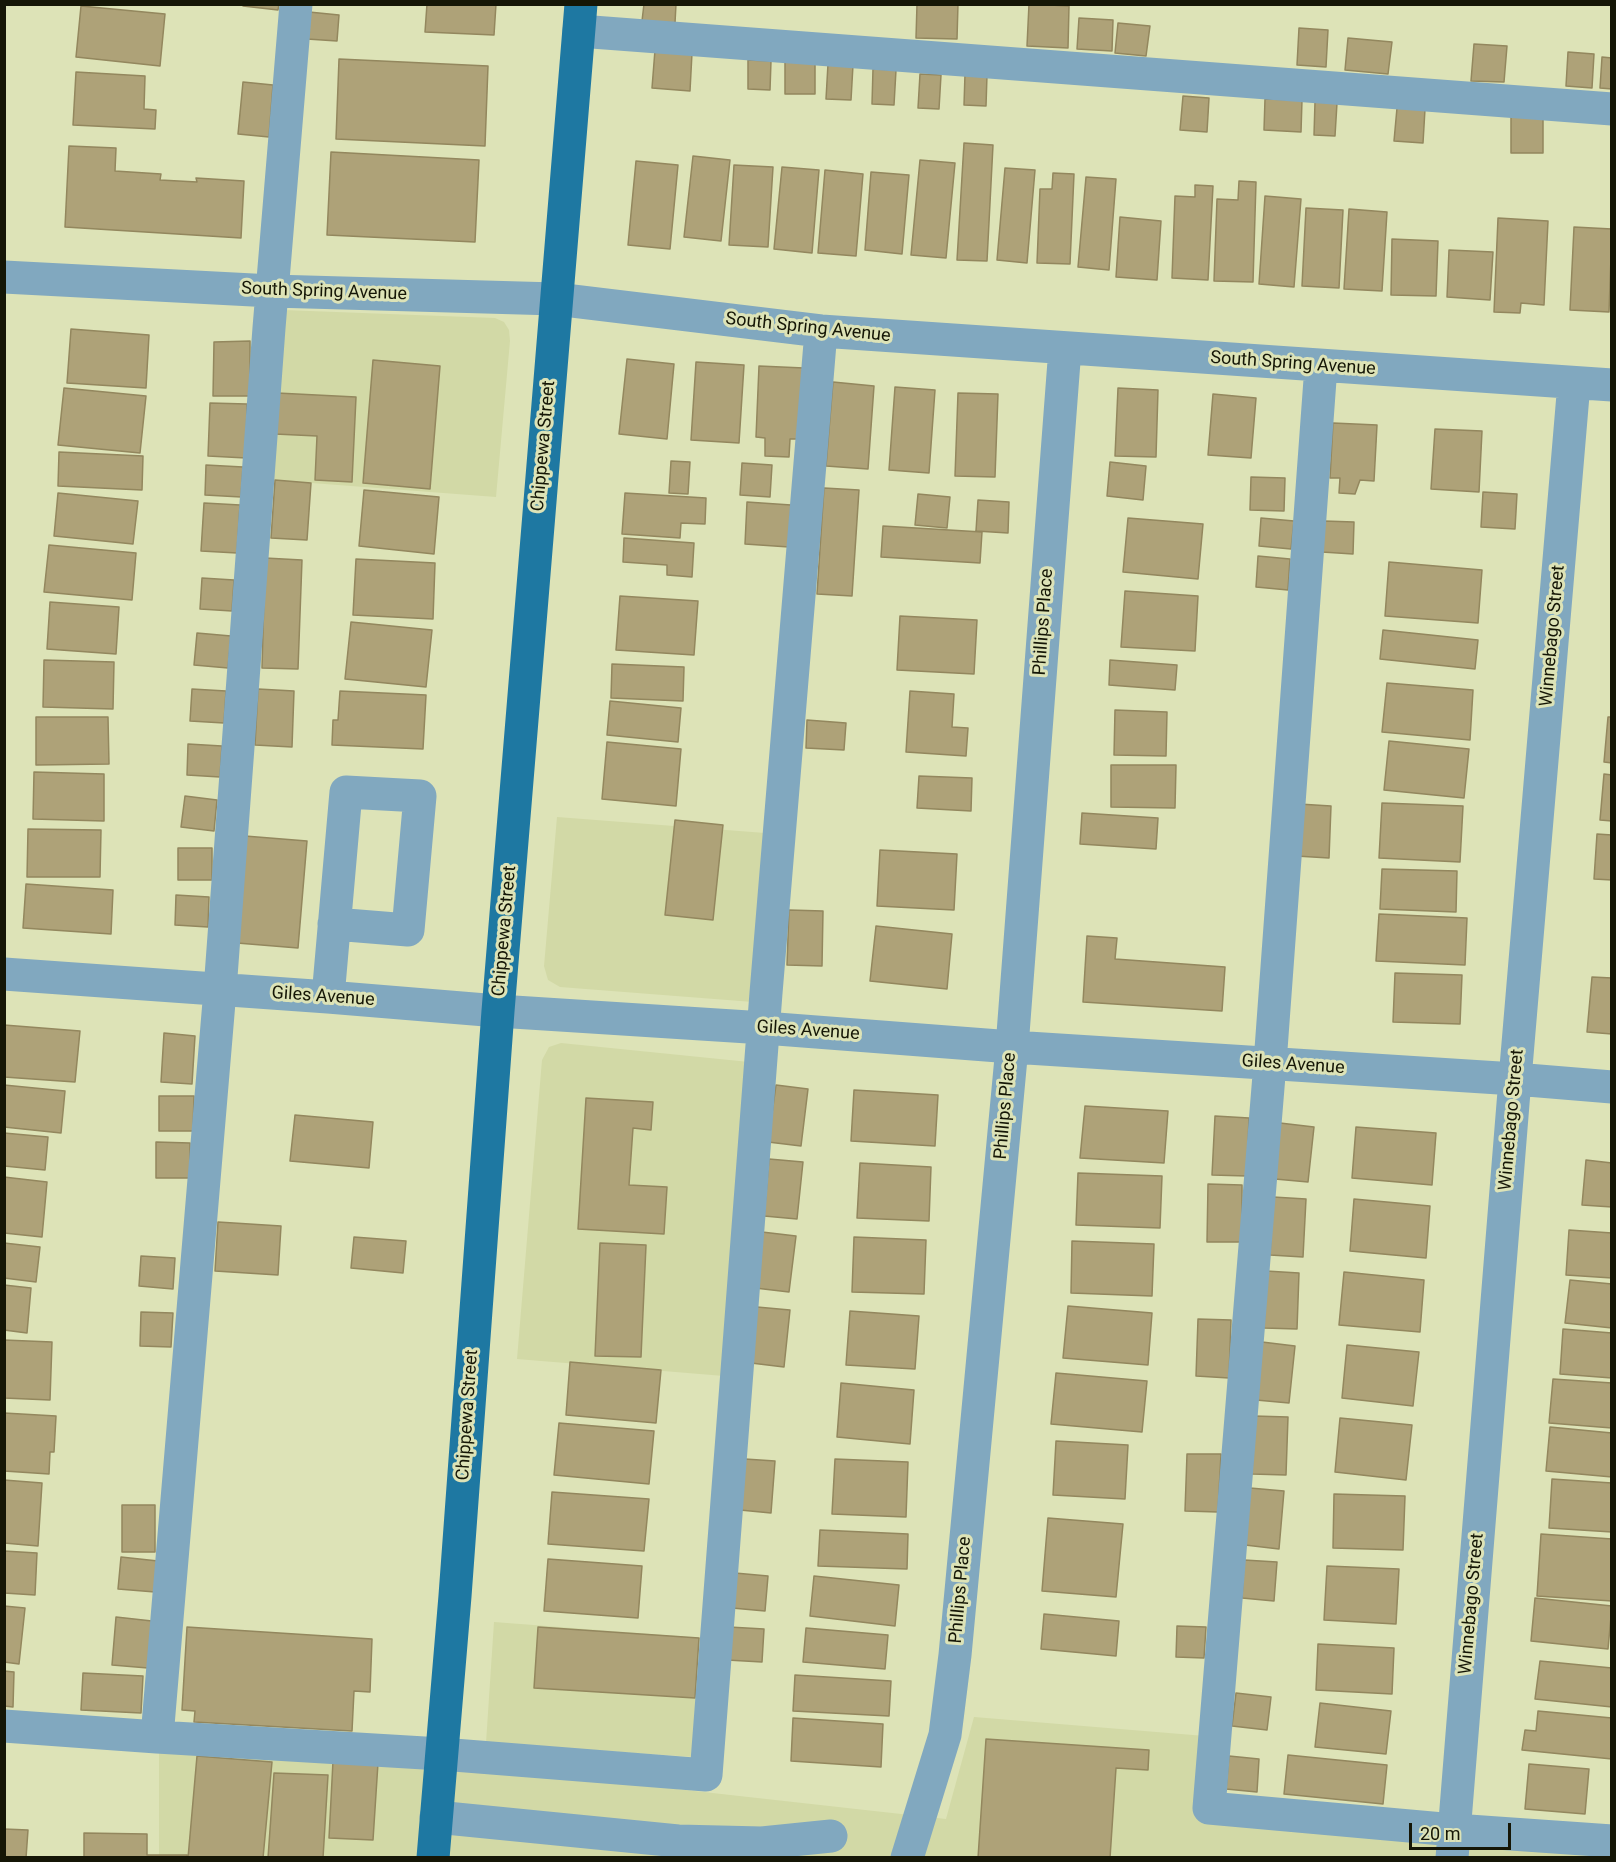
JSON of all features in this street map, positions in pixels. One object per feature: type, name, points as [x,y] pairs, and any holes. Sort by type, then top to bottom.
[{"type":"main road","name":"Chippewa Street","points":[[433,1857],[455,1596],[498,1011],[580,18]]},
{"type":"street","points":[[157,1737],[220,990],[272,291],[296,4]]},
{"type":"street","points":[[580,18],[1611,110]]},
{"type":"street","name":"South Spring Avenue","points":[[4,277],[272,291],[556,299],[821,332],[1611,385]]},
{"type":"street","points":[[4,1726],[441,1754],[706,1775],[821,332]]},
{"type":"street","name":"Phillips Place","points":[[907,1857],[945,1735],[955,1655],[1012,1047],[1065,348]]},
{"type":"street","points":[[1321,366],[1270,1064],[1209,1808],[1453,1844],[1611,1841]]},
{"type":"street","name":"Winnebago Street","points":[[1453,1844],[1574,383]]},
{"type":"street","points":[[328,997],[334,924]]},
{"type":"street","name":"Giles Avenue","points":[[4,974],[498,1011],[1611,1087]]},
{"type":"street","points":[[436,1817],[678,1841],[762,1843],[831,1836]]},
{"type":"shaded area","points":[[283,310],[495,318],[504,322],[509,330],[510,341],[496,497],[272,480]]},
{"type":"shaded area","points":[[557,817],[765,833],[753,1002],[560,987],[548,980],[544,966]]},
{"type":"shaded area","points":[[561,1043],[749,1062],[724,1376],[517,1359],[542,1060],[549,1047]]},
{"type":"shaded area","points":[[494,1622],[703,1638],[694,1757],[486,1743]]},
{"type":"shaded area","points":[[974,1717],[1205,1736],[1198,1818],[1611,1849],[1611,1857],[159,1857],[159,1745],[398,1758],[946,1819]]},
{"type":"building","points":[[243,4],[279,4],[278,10],[243,6]]},
{"type":"building","points":[[427,4],[496,4],[494,35],[425,32]]},
{"type":"building","points":[[644,4],[676,4],[675,23],[642,21]]},
{"type":"building","points":[[917,4],[958,4],[957,39],[916,38]]},
{"type":"building","points":[[1029,4],[1069,6],[1068,48],[1027,46]]},
{"type":"building","points":[[81,6],[165,14],[160,66],[76,57]]},
{"type":"building","points":[[309,12],[339,15],[337,41],[307,39]]},
{"type":"building","points":[[1079,18],[1113,20],[1112,51],[1077,49]]},
{"type":"building","points":[[1118,23],[1150,26],[1146,56],[1115,53]]},
{"type":"building","points":[[1299,28],[1328,30],[1326,67],[1297,65]]},
{"type":"building","points":[[1348,38],[1392,42],[1388,74],[1345,70]]},
{"type":"building","points":[[1474,44],[1507,46],[1504,82],[1471,81]]},
{"type":"building","points":[[655,50],[692,53],[690,91],[652,88]]},
{"type":"building","points":[[1568,52],[1594,54],[1592,88],[1566,86]]},
{"type":"building","points":[[1602,57],[1612,58],[1612,89],[1600,88]]},
{"type":"building","points":[[339,59],[488,66],[485,146],[336,139]]},
{"type":"building","points":[[748,60],[771,61],[770,90],[748,89]]},
{"type":"building","points":[[785,61],[815,61],[815,94],[785,94]]},
{"type":"building","points":[[828,64],[853,65],[851,100],[826,99]]},
{"type":"building","points":[[873,69],[896,70],[894,105],[872,104]]},
{"type":"building","points":[[76,72],[145,76],[144,109],[156,110],[155,129],[73,125]]},
{"type":"building","points":[[920,74],[941,75],[939,109],[918,108]]},
{"type":"building","points":[[965,74],[987,75],[986,106],[964,105]]},
{"type":"building","points":[[243,82],[273,85],[269,137],[238,134]]},
{"type":"building","points":[[1183,96],[1209,98],[1207,132],[1180,130]]},
{"type":"building","points":[[1265,99],[1302,100],[1301,132],[1264,130]]},
{"type":"building","points":[[1315,102],[1337,103],[1335,136],[1314,135]]},
{"type":"building","points":[[1397,108],[1425,109],[1423,143],[1394,141]]},
{"type":"building","points":[[1511,116],[1543,117],[1543,153],[1511,153]]},
{"type":"building","points":[[964,143],[993,145],[987,261],[957,260]]},
{"type":"building","points":[[69,146],[116,148],[115,171],[161,174],[160,180],[197,182],[196,178],[244,181],[241,238],[65,227]]},
{"type":"building","points":[[331,152],[479,160],[475,242],[327,235]]},
{"type":"building","points":[[693,156],[730,160],[721,241],[684,237]]},
{"type":"building","points":[[920,160],[955,163],[946,258],[911,255]]},
{"type":"building","points":[[636,161],[678,165],[670,249],[628,245]]},
{"type":"building","points":[[734,165],[773,167],[768,247],[729,245]]},
{"type":"building","points":[[782,167],[819,170],[812,253],[774,249]]},
{"type":"building","points":[[1005,168],[1035,170],[1027,263],[997,260]]},
{"type":"building","points":[[825,170],[863,174],[856,256],[818,253]]},
{"type":"building","points":[[871,172],[909,175],[902,254],[865,250]]},
{"type":"building","points":[[1053,173],[1074,174],[1070,264],[1037,263],[1040,189],[1052,189]]},
{"type":"building","points":[[1086,177],[1116,179],[1109,270],[1078,267]]},
{"type":"building","points":[[1239,181],[1256,182],[1253,282],[1214,281],[1217,199],[1238,200]]},
{"type":"building","points":[[1195,185],[1213,186],[1208,280],[1172,278],[1175,196],[1195,197]]},
{"type":"building","points":[[1265,196],[1301,199],[1294,287],[1259,284]]},
{"type":"building","points":[[1306,208],[1343,210],[1339,288],[1302,286]]},
{"type":"building","points":[[1349,209],[1387,212],[1382,291],[1344,289]]},
{"type":"building","points":[[1120,217],[1161,221],[1157,280],[1116,277]]},
{"type":"building","points":[[1498,218],[1548,221],[1544,305],[1521,303],[1520,313],[1494,312]]},
{"type":"building","points":[[1574,227],[1612,229],[1609,312],[1570,310]]},
{"type":"building","points":[[1392,239],[1438,241],[1436,296],[1391,295]]},
{"type":"building","points":[[1449,250],[1493,252],[1490,300],[1447,297]]},
{"type":"building","points":[[71,329],[149,335],[146,388],[67,383]]},
{"type":"building","points":[[250,341],[250,396],[213,396],[214,342]]},
{"type":"building","points":[[627,359],[674,364],[667,439],[619,434]]},
{"type":"building","points":[[373,360],[440,366],[430,489],[363,483]]},
{"type":"building","points":[[696,362],[744,365],[739,443],[691,440]]},
{"type":"building","points":[[759,366],[804,368],[800,439],[790,439],[789,457],[765,456],[765,438],[756,437]]},
{"type":"building","points":[[833,382],[874,386],[868,469],[826,466]]},
{"type":"building","points":[[895,387],[935,390],[929,473],[889,470]]},
{"type":"building","points":[[64,388],[146,396],[140,453],[58,445]]},
{"type":"building","points":[[1118,388],[1158,390],[1156,457],[1115,456]]},
{"type":"building","points":[[277,393],[356,397],[352,482],[315,480],[317,436],[275,434]]},
{"type":"building","points":[[958,393],[998,394],[995,477],[955,476]]},
{"type":"building","points":[[1213,394],[1256,398],[1251,458],[1208,455]]},
{"type":"building","points":[[210,403],[247,404],[246,458],[208,456]]},
{"type":"building","points":[[1333,423],[1377,425],[1374,481],[1360,480],[1355,494],[1339,493],[1340,478],[1330,478]]},
{"type":"building","points":[[1435,429],[1482,431],[1479,492],[1431,489]]},
{"type":"building","points":[[59,452],[143,456],[142,490],[58,486]]},
{"type":"building","points":[[671,461],[690,462],[688,494],[669,493]]},
{"type":"building","points":[[1110,462],[1146,466],[1143,500],[1107,496]]},
{"type":"building","points":[[742,463],[772,465],[770,497],[740,495]]},
{"type":"building","points":[[206,465],[243,467],[241,497],[205,495]]},
{"type":"building","points":[[1251,477],[1285,478],[1284,511],[1250,510]]},
{"type":"building","points":[[275,480],[311,483],[307,540],[271,538]]},
{"type":"building","points":[[824,488],[859,490],[852,596],[817,594]]},
{"type":"building","points":[[364,490],[439,497],[434,554],[359,546]]},
{"type":"building","points":[[1483,492],[1517,494],[1515,529],[1481,527]]},
{"type":"building","points":[[58,493],[138,501],[133,544],[54,536]]},
{"type":"building","points":[[625,493],[706,498],[705,524],[681,523],[680,538],[622,534]]},
{"type":"building","points":[[918,494],[950,497],[947,528],[915,525]]},
{"type":"building","points":[[978,500],[1009,502],[1008,533],[976,531]]},
{"type":"building","points":[[747,502],[791,505],[789,547],[745,544]]},
{"type":"building","points":[[204,503],[240,505],[237,553],[201,551]]},
{"type":"building","points":[[1128,518],[1203,524],[1198,579],[1123,572]]},
{"type":"building","points":[[1261,518],[1294,521],[1291,549],[1259,546]]},
{"type":"building","points":[[1324,521],[1354,522],[1353,554],[1322,552]]},
{"type":"building","points":[[883,526],[982,532],[980,563],[881,557]]},
{"type":"building","points":[[624,538],[694,543],[692,577],[667,575],[667,565],[623,562]]},
{"type":"building","points":[[49,545],[136,553],[132,600],[44,592]]},
{"type":"building","points":[[1258,556],[1290,559],[1288,590],[1256,587]]},
{"type":"building","points":[[265,558],[302,560],[298,669],[262,668]]},
{"type":"building","points":[[356,559],[435,563],[433,619],[353,615]]},
{"type":"building","points":[[1389,562],[1482,570],[1478,623],[1385,616]]},
{"type":"building","points":[[202,578],[234,580],[232,611],[200,609]]},
{"type":"building","points":[[1125,591],[1198,596],[1195,651],[1121,647]]},
{"type":"building","points":[[620,596],[698,601],[694,655],[616,650]]},
{"type":"building","points":[[50,602],[119,607],[116,654],[47,649]]},
{"type":"building","points":[[900,616],[977,620],[974,674],[897,670]]},
{"type":"building","points":[[351,622],[432,630],[426,687],[345,679]]},
{"type":"building","points":[[1383,630],[1478,640],[1475,669],[1380,659]]},
{"type":"building","points":[[197,633],[231,636],[228,668],[194,665]]},
{"type":"building","points":[[44,660],[114,662],[113,709],[43,707]]},
{"type":"building","points":[[1110,660],[1177,665],[1175,690],[1109,685]]},
{"type":"building","points":[[612,664],[684,667],[683,701],[611,698]]},
{"type":"building","points":[[1387,683],[1473,690],[1470,740],[1382,732]]},
{"type":"building","points":[[192,689],[226,691],[224,723],[190,721]]},
{"type":"building","points":[[258,689],[294,691],[292,747],[255,745]]},
{"type":"building","points":[[340,691],[426,695],[423,749],[332,745],[333,720],[338,720]]},
{"type":"building","points":[[910,691],[954,694],[952,727],[968,728],[966,756],[906,752]]},
{"type":"building","points":[[610,701],[681,708],[678,742],[607,735]]},
{"type":"building","points":[[1115,710],[1167,712],[1166,756],[1114,755]]},
{"type":"building","points":[[36,717],[108,717],[109,764],[36,765]]},
{"type":"building","points":[[1608,717],[1612,717],[1612,763],[1604,762]]},
{"type":"building","points":[[807,720],[846,723],[844,750],[806,748]]},
{"type":"building","points":[[1389,741],[1469,749],[1464,798],[1384,790]]},
{"type":"building","points":[[607,742],[681,749],[676,806],[602,799]]},
{"type":"building","points":[[188,744],[222,746],[220,777],[187,775]]},
{"type":"building","points":[[1111,765],[1176,765],[1175,808],[1111,807]]},
{"type":"building","points":[[34,772],[104,774],[104,821],[33,819]]},
{"type":"building","points":[[1604,774],[1612,775],[1612,821],[1600,820]]},
{"type":"building","points":[[919,776],[972,778],[971,811],[917,808]]},
{"type":"building","points":[[185,796],[217,800],[214,831],[181,827]]},
{"type":"building","points":[[1382,803],[1463,806],[1460,862],[1379,858]]},
{"type":"building","points":[[1299,804],[1331,806],[1329,858],[1296,856]]},
{"type":"building","points":[[1082,813],[1158,818],[1156,849],[1080,844]]},
{"type":"building","points":[[675,820],[723,825],[713,920],[665,915]]},
{"type":"building","points":[[28,829],[101,830],[100,877],[27,877]]},
{"type":"building","points":[[1597,834],[1612,835],[1612,880],[1594,879]]},
{"type":"building","points":[[245,836],[307,841],[298,948],[237,943]]},
{"type":"building","points":[[178,848],[212,848],[212,880],[178,880]]},
{"type":"building","points":[[880,850],[957,854],[954,910],[877,906]]},
{"type":"building","points":[[1382,869],[1457,871],[1456,912],[1380,909]]},
{"type":"building","points":[[26,884],[113,890],[111,934],[23,928]]},
{"type":"building","points":[[176,895],[209,897],[208,927],[175,925]]},
{"type":"building","points":[[789,910],[823,911],[822,966],[787,965]]},
{"type":"building","points":[[1379,914],[1467,918],[1465,965],[1376,961]]},
{"type":"building","points":[[876,926],[952,934],[947,989],[870,981]]},
{"type":"building","points":[[1087,936],[1117,938],[1115,959],[1225,967],[1222,1011],[1083,1002]]},
{"type":"building","points":[[1395,973],[1462,975],[1460,1024],[1393,1022]]},
{"type":"building","points":[[1592,977],[1612,978],[1612,1034],[1587,1032]]},
{"type":"building","points":[[4,1025],[80,1031],[75,1082],[4,1077]]},
{"type":"building","points":[[164,1033],[195,1036],[192,1084],[161,1082]]},
{"type":"building","points":[[4,1085],[65,1091],[61,1133],[4,1127]]},
{"type":"building","points":[[776,1085],[808,1089],[801,1146],[768,1142]]},
{"type":"building","points":[[854,1090],[938,1095],[935,1146],[851,1141]]},
{"type":"building","points":[[159,1096],[194,1096],[193,1131],[159,1131]]},
{"type":"building","points":[[586,1098],[653,1102],[651,1130],[633,1128],[629,1185],[667,1187],[664,1234],[578,1229]]},
{"type":"building","points":[[1085,1106],[1168,1111],[1164,1163],[1080,1158]]},
{"type":"building","points":[[295,1115],[373,1122],[369,1168],[290,1161]]},
{"type":"building","points":[[1215,1116],[1249,1118],[1247,1176],[1212,1175]]},
{"type":"building","points":[[1280,1123],[1314,1127],[1308,1182],[1275,1179]]},
{"type":"building","points":[[1356,1127],[1436,1133],[1432,1185],[1352,1178]]},
{"type":"building","points":[[4,1133],[48,1137],[45,1170],[4,1166]]},
{"type":"building","points":[[156,1142],[190,1143],[190,1178],[156,1178]]},
{"type":"building","points":[[769,1159],[803,1162],[797,1219],[764,1216]]},
{"type":"building","points":[[1586,1160],[1612,1163],[1612,1207],[1582,1205]]},
{"type":"building","points":[[860,1163],[931,1167],[929,1221],[857,1218]]},
{"type":"building","points":[[1078,1173],[1162,1176],[1160,1228],[1076,1225]]},
{"type":"building","points":[[4,1177],[47,1182],[42,1237],[4,1233]]},
{"type":"building","points":[[1208,1184],[1242,1185],[1242,1242],[1207,1242]]},
{"type":"building","points":[[1273,1197],[1306,1199],[1303,1257],[1270,1255]]},
{"type":"building","points":[[1354,1199],[1430,1206],[1426,1258],[1350,1251]]},
{"type":"building","points":[[218,1222],[281,1226],[278,1275],[215,1271]]},
{"type":"building","points":[[1569,1230],[1612,1233],[1612,1278],[1566,1275]]},
{"type":"building","points":[[762,1232],[796,1236],[789,1292],[755,1288]]},
{"type":"building","points":[[354,1237],[406,1241],[403,1273],[351,1268]]},
{"type":"building","points":[[854,1237],[926,1240],[924,1294],[852,1292]]},
{"type":"building","points":[[1072,1241],[1154,1244],[1152,1296],[1071,1293]]},
{"type":"building","points":[[4,1243],[40,1247],[36,1282],[4,1278]]},
{"type":"building","points":[[600,1243],[646,1245],[641,1357],[595,1356]]},
{"type":"building","points":[[141,1256],[175,1258],[173,1289],[139,1286]]},
{"type":"building","points":[[1266,1271],[1299,1273],[1297,1329],[1264,1328]]},
{"type":"building","points":[[1344,1272],[1424,1280],[1420,1332],[1339,1325]]},
{"type":"building","points":[[1570,1280],[1612,1284],[1612,1328],[1565,1323]]},
{"type":"building","points":[[4,1285],[31,1288],[27,1333],[4,1330]]},
{"type":"building","points":[[1068,1306],[1152,1313],[1148,1365],[1063,1358]]},
{"type":"building","points":[[757,1307],[790,1310],[784,1367],[751,1363]]},
{"type":"building","points":[[850,1311],[919,1316],[915,1369],[846,1365]]},
{"type":"building","points":[[141,1312],[173,1313],[171,1347],[140,1346]]},
{"type":"building","points":[[1198,1319],[1231,1320],[1229,1378],[1196,1376]]},
{"type":"building","points":[[1563,1329],[1612,1333],[1612,1378],[1560,1374]]},
{"type":"building","points":[[4,1340],[52,1342],[50,1400],[4,1398]]},
{"type":"building","points":[[1262,1342],[1295,1346],[1289,1403],[1256,1400]]},
{"type":"building","points":[[1347,1345],[1419,1352],[1413,1406],[1342,1398]]},
{"type":"building","points":[[570,1362],[661,1370],[656,1423],[566,1415]]},
{"type":"building","points":[[1056,1373],[1147,1381],[1142,1432],[1051,1424]]},
{"type":"building","points":[[1553,1379],[1612,1383],[1612,1428],[1549,1423]]},
{"type":"building","points":[[841,1383],[914,1390],[910,1444],[837,1437]]},
{"type":"building","points":[[4,1413],[56,1416],[54,1452],[50,1452],[49,1474],[4,1471]]},
{"type":"building","points":[[1254,1416],[1288,1417],[1286,1475],[1252,1474]]},
{"type":"building","points":[[1340,1418],[1412,1425],[1406,1480],[1335,1472]]},
{"type":"building","points":[[559,1423],[654,1431],[649,1484],[554,1475]]},
{"type":"building","points":[[1550,1427],[1612,1433],[1612,1477],[1546,1471]]},
{"type":"building","points":[[1056,1441],[1128,1445],[1125,1499],[1053,1495]]},
{"type":"building","points":[[1187,1454],[1221,1454],[1218,1512],[1185,1511]]},
{"type":"building","points":[[745,1459],[775,1461],[771,1513],[740,1510]]},
{"type":"building","points":[[835,1459],[908,1462],[906,1517],[832,1514]]},
{"type":"building","points":[[1552,1479],[1612,1483],[1612,1532],[1549,1528]]},
{"type":"building","points":[[4,1480],[42,1483],[38,1546],[4,1543]]},
{"type":"building","points":[[1250,1488],[1284,1491],[1279,1549],[1245,1545]]},
{"type":"building","points":[[552,1492],[649,1499],[644,1551],[548,1544]]},
{"type":"building","points":[[1334,1494],[1405,1496],[1403,1550],[1333,1548]]},
{"type":"building","points":[[122,1505],[155,1505],[155,1552],[122,1552]]},
{"type":"building","points":[[1048,1518],[1123,1524],[1116,1597],[1042,1591]]},
{"type":"building","points":[[820,1530],[908,1534],[907,1569],[818,1566]]},
{"type":"building","points":[[1541,1534],[1612,1539],[1612,1601],[1537,1596]]},
{"type":"building","points":[[4,1551],[37,1553],[35,1595],[4,1593]]},
{"type":"building","points":[[121,1557],[158,1561],[155,1592],[118,1589]]},
{"type":"building","points":[[548,1559],[642,1566],[638,1618],[544,1611]]},
{"type":"building","points":[[1244,1560],[1277,1562],[1274,1601],[1242,1598]]},
{"type":"building","points":[[1327,1566],[1399,1569],[1396,1624],[1324,1620]]},
{"type":"building","points":[[735,1573],[768,1576],[765,1611],[732,1608]]},
{"type":"building","points":[[814,1576],[899,1585],[895,1626],[810,1616]]},
{"type":"building","points":[[1535,1598],[1612,1606],[1608,1649],[1531,1641]]},
{"type":"building","points":[[4,1606],[25,1608],[19,1664],[4,1662]]},
{"type":"building","points":[[1044,1614],[1119,1621],[1116,1656],[1041,1649]]},
{"type":"building","points":[[116,1617],[152,1621],[148,1668],[112,1665]]},
{"type":"building","points":[[1177,1626],[1206,1627],[1204,1658],[1176,1657]]},
{"type":"building","points":[[187,1627],[372,1639],[370,1692],[354,1691],[352,1731],[194,1722],[195,1711],[182,1710]]},
{"type":"building","points":[[538,1627],[699,1638],[695,1698],[534,1688]]},
{"type":"building","points":[[729,1627],[764,1629],[762,1662],[727,1660]]},
{"type":"building","points":[[806,1628],[888,1635],[885,1669],[803,1662]]},
{"type":"building","points":[[1318,1644],[1394,1648],[1392,1694],[1316,1690]]},
{"type":"building","points":[[1540,1661],[1612,1668],[1612,1707],[1535,1699]]},
{"type":"building","points":[[4,1671],[14,1672],[13,1707],[4,1706]]},
{"type":"building","points":[[83,1673],[143,1676],[141,1713],[81,1710]]},
{"type":"building","points":[[795,1675],[891,1681],[889,1716],[793,1711]]},
{"type":"building","points":[[1236,1693],[1271,1697],[1267,1730],[1232,1726]]},
{"type":"building","points":[[1320,1703],[1391,1711],[1386,1754],[1315,1747]]},
{"type":"building","points":[[1538,1711],[1612,1718],[1612,1759],[1522,1750],[1525,1730],[1536,1731]]},
{"type":"building","points":[[793,1718],[883,1724],[881,1767],[791,1761]]},
{"type":"building","points":[[986,1739],[1149,1750],[1148,1770],[1116,1768],[1110,1858],[978,1858]]},
{"type":"building","points":[[1288,1755],[1387,1765],[1383,1804],[1284,1794]]},
{"type":"building","points":[[197,1756],[272,1762],[263,1858],[188,1858]]},
{"type":"building","points":[[1229,1756],[1259,1759],[1257,1792],[1226,1789]]},
{"type":"building","points":[[333,1761],[378,1763],[373,1840],[329,1838]]},
{"type":"building","points":[[1529,1764],[1589,1769],[1585,1814],[1525,1809]]},
{"type":"building","points":[[274,1773],[328,1775],[323,1858],[268,1858]]},
{"type":"building","points":[[4,1829],[28,1830],[26,1858],[4,1858]]},
{"type":"building","points":[[84,1833],[147,1834],[147,1855],[187,1855],[186,1858],[84,1858]]}]
